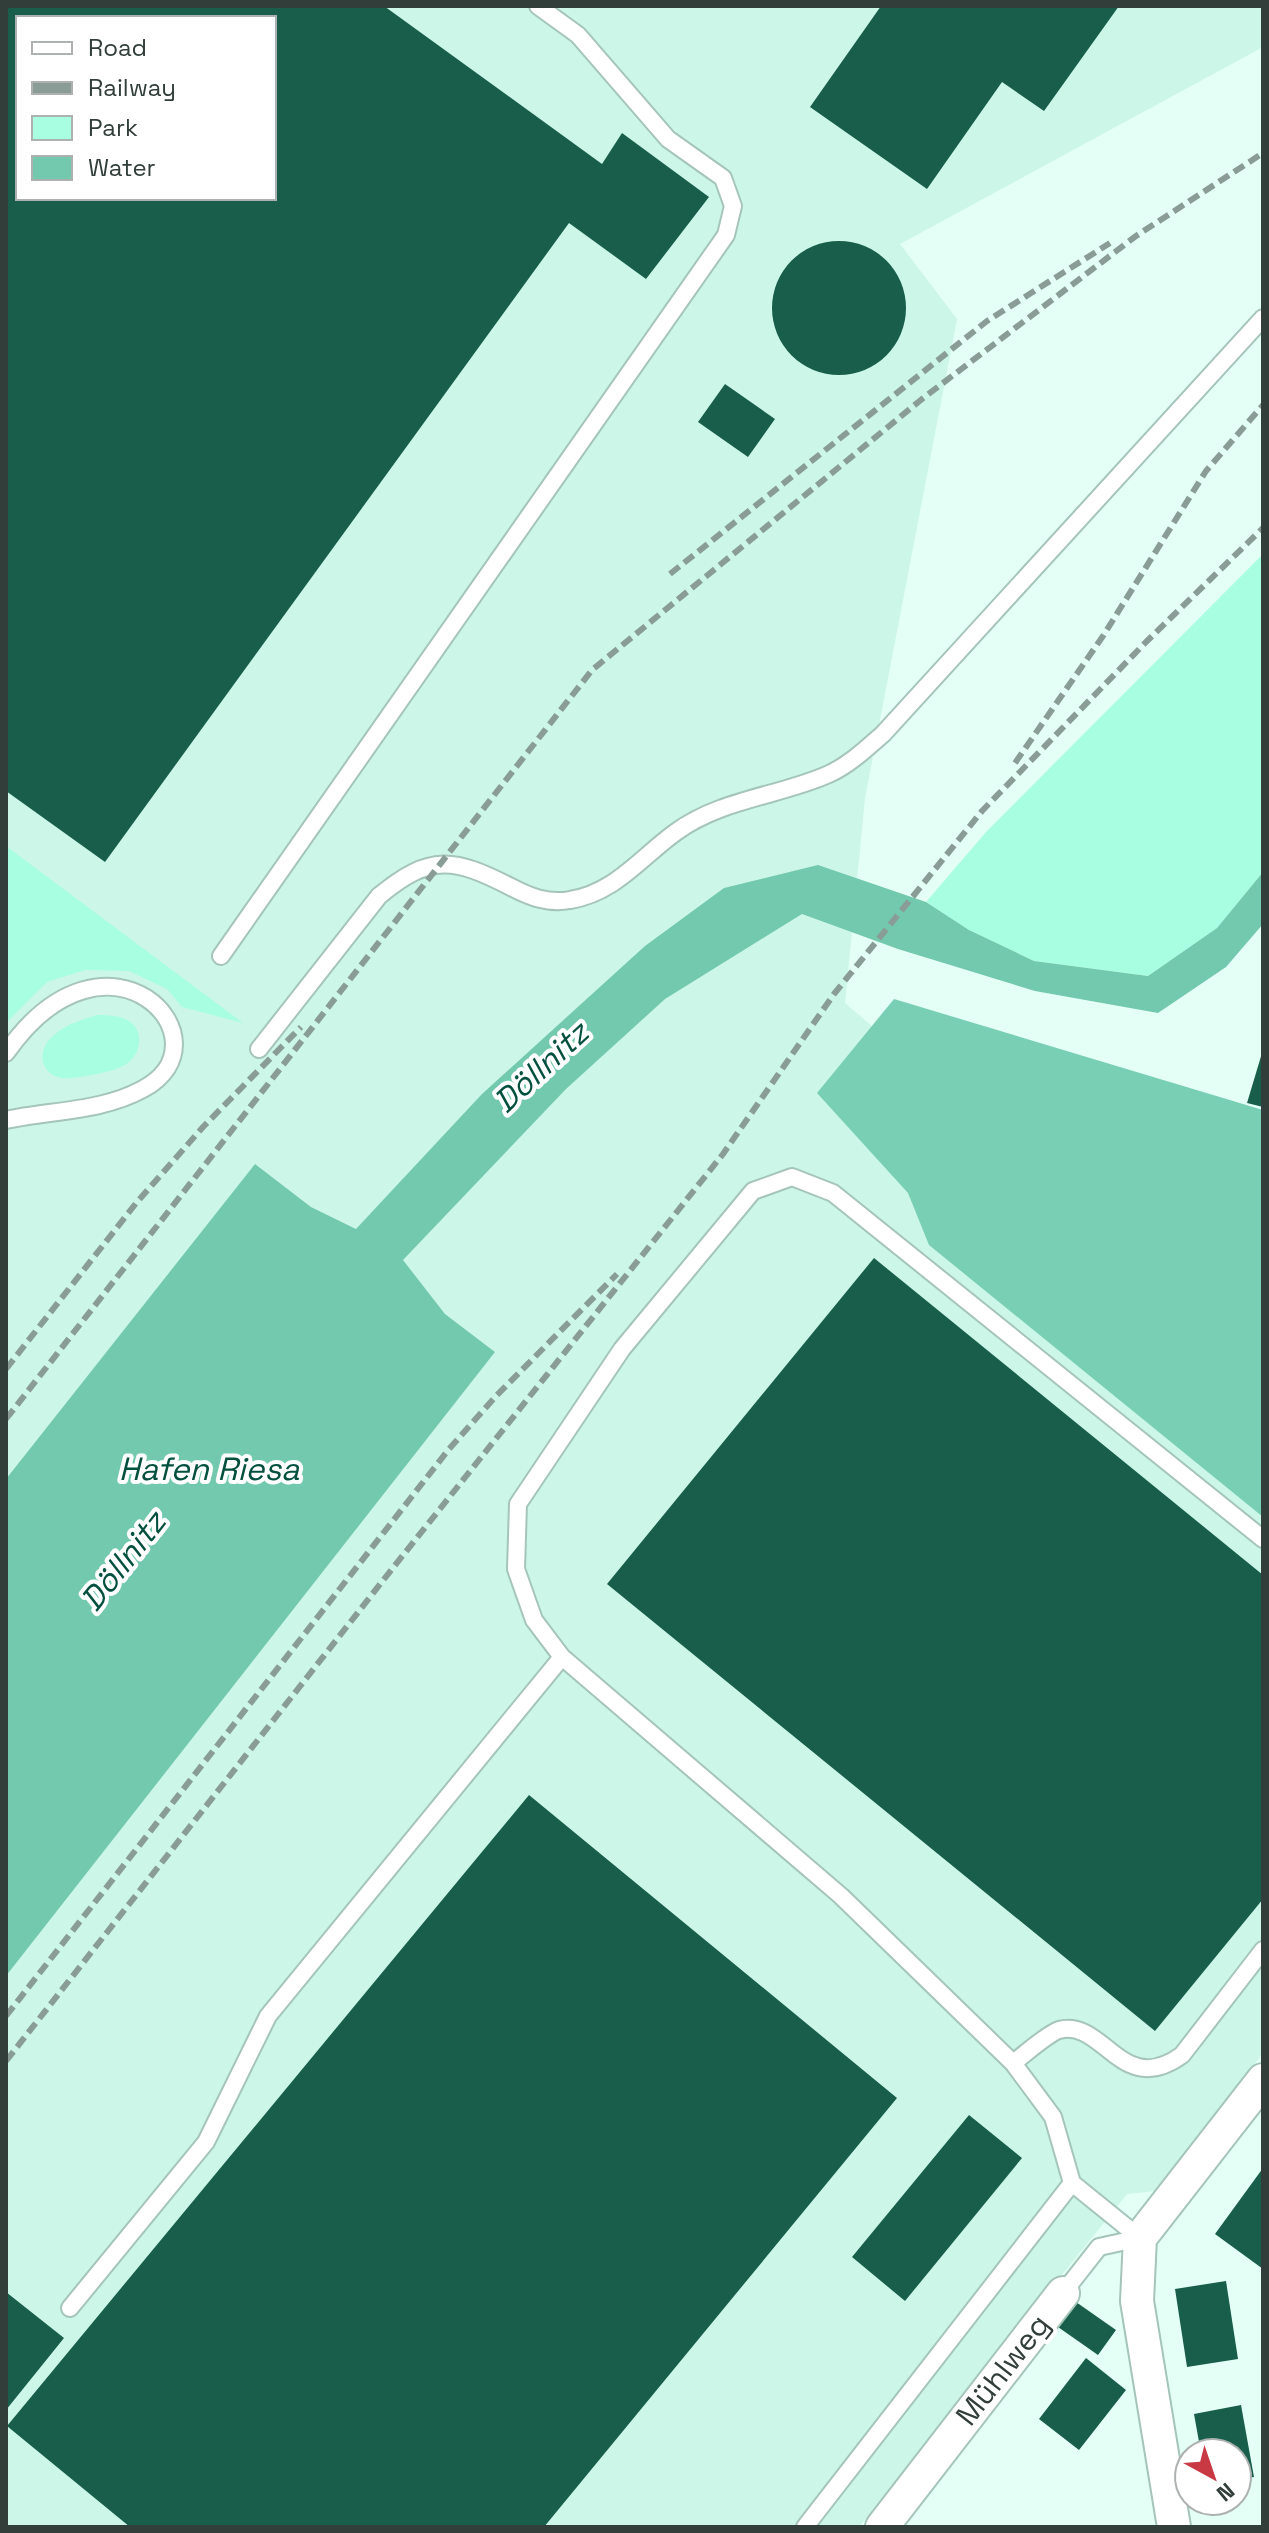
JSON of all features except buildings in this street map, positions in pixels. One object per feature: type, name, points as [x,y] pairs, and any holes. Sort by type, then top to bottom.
[{"type":"street","points":[[1174,2527],[1137,2301],[1140,2238],[1263,2080]]},
{"type":"street","name":"Mühlweg","points":[[882,2527],[1063,2293]]},
{"type":"lane","points":[[221,956],[726,235],[733,206],[723,178],[668,139],[578,35],[538,6]]},
{"type":"lane","points":[[259,1049],[379,896],[401,878],[440,864],[465,865],[542,901],[568,901],[597,893],[626,874],[676,831],[713,811],[831,773],[853,759],[894,723],[1263,318]]},
{"type":"lane","points":[[6,1053],[36,1016],[63,997],[87,988],[110,986],[151,999],[171,1027],[173,1043],[170,1061],[159,1077],[145,1089],[119,1100],[6,1120]]},
{"type":"lane","points":[[1140,2238],[1072,2183],[1053,2117],[1013,2063],[841,1896],[562,1657],[534,1620],[516,1569],[518,1504],[622,1349],[753,1191],[792,1177],[833,1193],[1263,1539]]},
{"type":"lane","points":[[70,2308],[206,2142],[268,2016],[562,1657]]},
{"type":"lane","points":[[1013,2063],[1058,2030],[1081,2031],[1130,2065],[1153,2069],[1168,2065],[1182,2055],[1263,1950]]},
{"type":"lane","points":[[805,2527],[1072,2183]]},
{"type":"lane","name":"Mühlweg","points":[[1063,2293],[1099,2247],[1140,2238]]},
{"type":"shaded area","name":"Hafen Riesa","points":[[6,6],[1263,6],[1263,47],[900,244],[957,319],[865,798],[845,1003],[1263,1361],[1263,2053],[1156,2191],[1127,2194],[859,2527],[6,2527],[6,1976],[495,1352],[445,1314],[403,1260],[356,1229],[311,1207],[255,1164],[6,1479]]},
{"type":"shaded area","points":[[894,999],[1263,1110],[1263,1517],[929,1245],[908,1193],[817,1093]]},
{"type":"green space","points":[[1263,554],[1263,872],[1217,928],[1148,976],[1034,961],[969,930],[926,902],[987,831]]},
{"type":"green space","points":[[6,846],[243,1023],[182,1007],[167,989],[129,971],[85,970],[47,982],[6,1023]]},
{"type":"green space","points":[[97,1015],[120,1017],[133,1024],[139,1036],[135,1055],[125,1065],[98,1074],[71,1078],[54,1076],[44,1065],[43,1050],[47,1043],[68,1025]]},
{"type":"water","name":"Hafen Riesa","points":[[818,865],[926,902],[969,930],[1034,961],[1148,976],[1217,928],[1263,872],[1263,924],[1226,967],[1158,1013],[1035,991],[898,949],[802,914],[665,999],[566,1089],[403,1260],[445,1314],[495,1352],[6,1976],[6,1479],[255,1164],[311,1207],[356,1229],[482,1094],[645,946],[724,888]]},
{"type":"railway","points":[[6,1419],[592,670],[922,399],[1136,236],[1263,153]]},
{"type":"railway","points":[[670,574],[987,321],[1110,243]]},
{"type":"railway","points":[[1015,763],[1103,636],[1206,471],[1263,405]]},
{"type":"railway","points":[[6,2061],[723,1154],[834,994],[982,811],[1146,642],[1263,528]]},
{"type":"railway","points":[[6,1369],[137,1202],[203,1127],[301,1027]]},
{"type":"railway","points":[[6,2016],[449,1449],[497,1395],[617,1274]]},
{"type":"water label","name":"Döllnitz","points":[[541,1067]]},
{"type":"water label","name":"Döllnitz","points":[[123,1561]]}]
